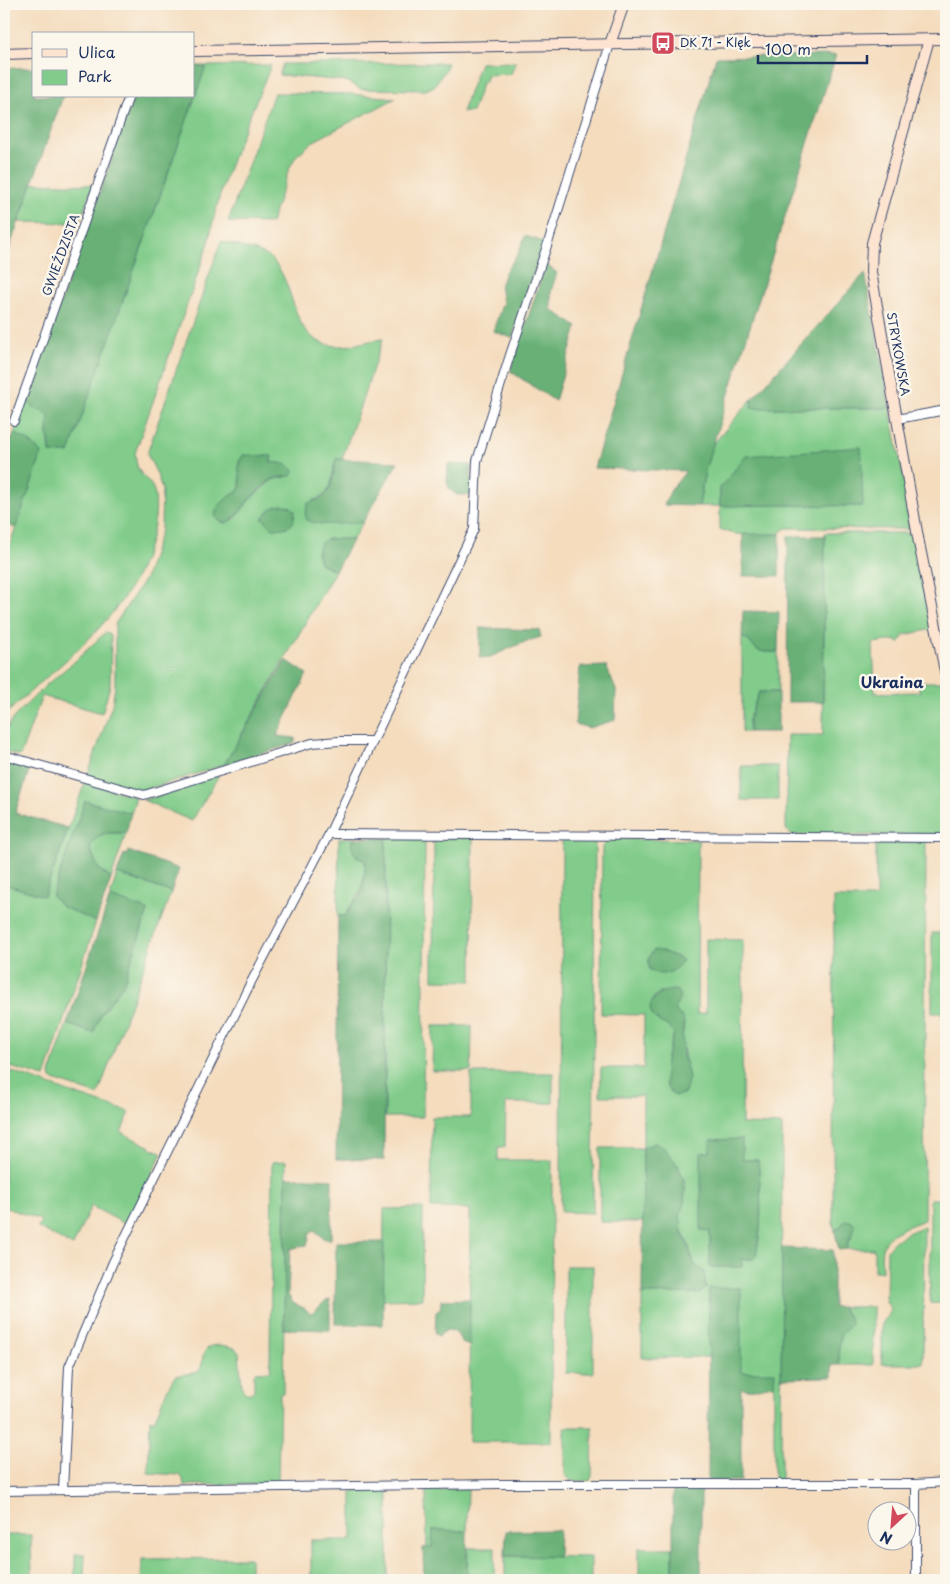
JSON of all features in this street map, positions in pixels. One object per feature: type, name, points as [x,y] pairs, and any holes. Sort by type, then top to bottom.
[{"type":"main road","points":[[610,44],[624,4]]},
{"type":"main road","name":"STRYKOWSKA","points":[[928,39],[871,252],[872,281],[946,676]]},
{"type":"main road","points":[[195,51],[946,39]]},
{"type":"main road","points":[[4,54],[32,54]]},
{"type":"street","points":[[63,1490],[69,1367],[113,1262],[249,986],[329,834],[474,529],[477,461],[610,44]]},
{"type":"street","name":"GWIEŹDZISTA","points":[[14,421],[128,98]]},
{"type":"street","points":[[897,419],[946,410]]},
{"type":"street","points":[[4,755],[144,795],[312,743],[373,741]]},
{"type":"street","points":[[329,834],[946,838]]},
{"type":"street","points":[[4,1491],[498,1484],[916,1484],[946,1482]]},
{"type":"street","points":[[916,1484],[916,1580]]},
{"type":"green space","points":[[836,55],[705,470],[699,506],[664,505],[671,490],[686,471],[594,468],[716,57]]},
{"type":"green space","points":[[516,62],[511,74],[486,75],[486,81],[483,81],[472,112],[462,112],[480,63]]},
{"type":"green space","points":[[447,63],[446,69],[434,86],[426,90],[360,89],[346,81],[279,75],[283,64]]},
{"type":"green space","points":[[271,65],[227,174],[209,242],[135,453],[138,468],[153,487],[156,502],[150,541],[140,569],[126,594],[109,617],[68,658],[4,716],[4,561],[42,453],[27,440],[14,433],[26,400],[49,416],[50,453],[69,452],[206,66]]},
{"type":"green space","points":[[195,66],[206,66],[195,97]]},
{"type":"green space","points":[[4,68],[32,68],[32,98],[62,98],[4,263]]},
{"type":"green space","points":[[274,93],[351,94],[396,98],[312,142],[296,156],[289,169],[271,223],[228,222]]},
{"type":"green space","points":[[133,98],[195,98],[69,453],[50,453],[49,416],[26,400]]},
{"type":"green space","points":[[32,183],[93,185],[79,223],[19,222]]},
{"type":"green space","points":[[525,236],[544,242],[512,338],[493,331],[503,302],[500,286],[505,272],[518,254]]},
{"type":"green space","points":[[221,241],[269,257],[279,268],[286,281],[301,323],[309,334],[321,342],[343,346],[383,339],[342,459],[336,459],[329,489],[321,497],[314,500],[322,524],[363,522],[353,539],[328,539],[317,551],[320,563],[335,571],[224,765],[141,791],[87,777],[112,705],[115,686],[115,624],[145,579],[161,530],[162,489],[147,454]],"holes":[[[272,457],[270,462],[284,464],[293,475],[272,480],[250,499],[234,520],[225,500],[239,490],[239,461]]]},
{"type":"green space","points":[[546,264],[557,273],[551,291],[551,309],[577,327],[555,401],[510,371]]},
{"type":"green space","points":[[865,273],[890,408],[751,408],[752,399]]},
{"type":"green space","points":[[752,399],[751,408],[890,408],[913,526],[909,529],[786,528],[780,534],[757,535],[741,535],[727,532],[720,529],[720,506],[699,506],[705,470],[713,444]],"holes":[[[747,456],[862,506],[720,506],[720,488]]]},
{"type":"green space","points":[[14,433],[27,440],[42,453],[16,528],[4,524],[4,452],[7,452]]},
{"type":"green space","points":[[861,447],[863,506],[720,506],[720,488],[746,456]]},
{"type":"green space","points":[[243,455],[272,456],[270,462],[289,466],[294,471],[293,475],[273,479],[253,495],[233,519],[226,523],[221,522],[215,516],[216,511],[224,501],[239,490],[239,464]]},
{"type":"green space","points":[[336,459],[398,462],[363,522],[319,524],[307,520],[305,514],[308,503],[322,498],[330,489]]},
{"type":"green space","points":[[448,464],[471,465],[471,495],[457,495],[450,490],[447,482]]},
{"type":"green space","points":[[283,505],[291,507],[295,511],[291,525],[273,528],[262,519],[271,509]]},
{"type":"green space","points":[[825,533],[914,533],[933,629],[904,635],[899,643],[895,640],[873,643],[875,693],[919,692],[919,682],[944,682],[946,694],[946,835],[791,835],[786,829],[787,735],[823,735]]},
{"type":"green space","points":[[743,534],[780,534],[779,576],[743,576]]},
{"type":"green space","points":[[788,536],[825,536],[823,702],[787,702]]},
{"type":"green space","points":[[328,539],[353,539],[335,571],[321,563],[318,556],[319,546]]},
{"type":"green space","points":[[743,611],[779,612],[778,652],[758,650],[742,637]]},
{"type":"green space","points":[[480,628],[539,630],[541,637],[490,657],[480,658]]},
{"type":"green space","points":[[106,632],[111,635],[110,686],[102,713],[42,696],[20,756],[4,751],[4,732],[15,716],[46,685]]},
{"type":"green space","points":[[742,637],[758,650],[778,652],[778,692],[759,692],[749,719],[749,732],[742,732]]},
{"type":"green space","points":[[286,660],[307,674],[277,736],[295,738],[295,743],[224,765]]},
{"type":"green space","points":[[606,666],[616,690],[615,720],[589,728],[575,724],[580,667]]},
{"type":"green space","points":[[759,692],[778,692],[778,732],[749,732],[749,719]]},
{"type":"green space","points":[[4,760],[30,768],[15,813],[68,828],[44,896],[4,884]]},
{"type":"green space","points":[[741,766],[778,766],[778,800],[741,800]]},
{"type":"green space","points":[[219,775],[192,821],[143,800],[159,796],[175,788]]},
{"type":"green space","points":[[85,782],[136,797],[131,813],[85,801],[52,896],[61,906],[96,922],[45,1077],[4,1065],[4,884],[44,896]]},
{"type":"green space","points":[[85,801],[131,813],[126,833],[100,835],[90,848],[98,868],[111,879],[96,922],[61,906],[52,896]]},
{"type":"green space","points":[[106,833],[126,833],[111,879],[98,868],[90,848],[96,838]]},
{"type":"green space","points":[[339,838],[354,838],[351,845],[356,856],[365,861],[366,867],[361,891],[345,916],[338,916]]},
{"type":"green space","points":[[354,838],[386,838],[384,1160],[336,1159],[338,916],[345,916],[359,897],[365,869],[365,861],[353,852]]},
{"type":"green space","points":[[386,838],[423,838],[425,840],[423,1117],[385,1117]]},
{"type":"green space","points":[[436,838],[473,838],[472,981],[433,980],[434,840]]},
{"type":"green space","points":[[562,839],[595,839],[593,1213],[561,1212]]},
{"type":"green space","points":[[608,839],[698,840],[697,1014],[706,1013],[706,939],[743,940],[742,1124],[782,1125],[781,1481],[774,1480],[774,1373],[741,1372],[709,1288],[709,1357],[642,1358],[642,1294],[700,1293],[706,1287],[704,1272],[694,1263],[680,1226],[679,1217],[685,1190],[680,1170],[655,1143],[643,1148],[643,1096],[600,1096],[601,1068],[644,1068],[644,1015],[601,1014],[602,847]],"holes":[[[662,951],[681,959],[667,974]],[[664,991],[678,1003],[675,1008],[684,1021],[682,1043],[689,1078],[666,1086],[666,1060],[674,1033],[651,1002],[655,996]],[[710,1153],[742,1160],[758,1160],[760,1227],[759,1241],[752,1259],[742,1259],[742,1267],[710,1267],[710,1231],[701,1230]]]},
{"type":"green space","points":[[876,841],[926,841],[924,1220],[890,1236],[883,1246],[882,1271],[874,1271],[874,1249],[847,1249],[854,1230],[854,1224],[837,1228],[835,1232],[833,1222],[834,898],[876,898]]},
{"type":"green space","points":[[128,851],[179,869],[171,892],[117,874],[124,854],[127,855]]},
{"type":"green space","points":[[117,874],[171,892],[98,1095],[51,1079],[50,1074],[67,1024],[93,1033],[101,1014],[123,985],[148,911],[110,897]]},
{"type":"green space","points":[[110,897],[148,910],[123,985],[101,1014],[93,1033],[67,1024]]},
{"type":"green space","points":[[932,933],[946,933],[946,1013],[932,1013]]},
{"type":"green space","points":[[654,950],[662,951],[683,960],[668,973],[655,973],[650,970],[649,962]]},
{"type":"green space","points":[[672,990],[678,991],[680,998],[675,1008],[677,1013],[683,1018],[684,1023],[682,1036],[683,1055],[689,1078],[685,1093],[677,1096],[673,1095],[666,1086],[665,1075],[666,1060],[674,1033],[656,1019],[650,1009],[653,1000],[657,996]]},
{"type":"green space","points":[[433,1026],[472,1026],[471,1071],[432,1071]]},
{"type":"green space","points":[[4,1069],[130,1112],[121,1132],[162,1153],[127,1225],[91,1206],[73,1246],[38,1228],[41,1220],[4,1207]]},
{"type":"green space","points":[[471,1073],[553,1073],[553,1103],[506,1103],[505,1147],[498,1147],[498,1160],[552,1160],[551,1442],[469,1442],[470,1209],[431,1208],[432,1117],[471,1117]]},
{"type":"green space","points":[[742,1139],[742,1160],[758,1160],[761,1208],[756,1255],[753,1259],[742,1259],[742,1267],[710,1267],[710,1231],[701,1230],[701,1153],[710,1152],[710,1140]]},
{"type":"green space","points":[[655,1143],[664,1148],[676,1163],[682,1175],[685,1190],[684,1204],[680,1214],[682,1232],[694,1264],[704,1272],[706,1288],[700,1293],[642,1294],[643,1148]]},
{"type":"green space","points":[[600,1148],[643,1148],[643,1222],[600,1222]]},
{"type":"green space","points":[[286,1161],[283,1393],[280,1393],[278,1484],[184,1485],[180,1475],[148,1473],[150,1419],[154,1421],[175,1376],[198,1372],[207,1349],[218,1345],[235,1348],[239,1353],[242,1388],[246,1393],[251,1393],[254,1390],[254,1374],[256,1372],[271,1371],[272,1162]]},
{"type":"green space","points":[[286,1177],[332,1179],[331,1239],[325,1239],[314,1230],[310,1233],[307,1245],[290,1249],[288,1295],[293,1303],[310,1313],[330,1299],[330,1330],[284,1329]]},
{"type":"green space","points":[[930,1199],[946,1199],[946,1295],[935,1304],[930,1303]]},
{"type":"green space","points":[[423,1208],[422,1299],[383,1300],[384,1209]]},
{"type":"green space","points":[[846,1220],[853,1222],[855,1227],[847,1249],[839,1250],[835,1232]]},
{"type":"green space","points":[[924,1226],[923,1364],[882,1364],[882,1324],[890,1310],[886,1301],[887,1250],[899,1238]]},
{"type":"green space","points":[[336,1242],[384,1242],[383,1325],[335,1324]]},
{"type":"green space","points":[[782,1248],[833,1250],[833,1307],[842,1307],[851,1324],[840,1335],[839,1365],[832,1365],[832,1377],[781,1378]]},
{"type":"green space","points":[[566,1266],[593,1266],[593,1373],[566,1373]]},
{"type":"green space","points":[[709,1288],[741,1288],[741,1372],[775,1372],[774,1385],[754,1389],[741,1388],[741,1481],[708,1481]]},
{"type":"green space","points":[[470,1299],[470,1346],[462,1343],[453,1331],[447,1330],[438,1336],[435,1334],[436,1312],[440,1309],[441,1300]]},
{"type":"green space","points":[[842,1307],[873,1307],[873,1365],[839,1365],[839,1338],[849,1316]]},
{"type":"green space","points":[[565,1427],[593,1427],[592,1476],[590,1481],[571,1481],[565,1475]]},
{"type":"green space","points":[[468,1488],[467,1531],[433,1530],[432,1547],[427,1548],[426,1491],[429,1489],[443,1491],[445,1489]]},
{"type":"green space","points":[[388,1490],[388,1580],[311,1580],[311,1540],[352,1540],[352,1491]]},
{"type":"green space","points":[[673,1490],[701,1490],[701,1580],[673,1580]]},
{"type":"green space","points":[[433,1530],[467,1531],[467,1580],[424,1580],[423,1548],[432,1547]]},
{"type":"green space","points":[[559,1530],[558,1557],[505,1556],[506,1531]]},
{"type":"green space","points":[[4,1535],[31,1535],[32,1576],[4,1576]]},
{"type":"green space","points":[[468,1548],[495,1548],[494,1580],[467,1580]]},
{"type":"green space","points":[[639,1548],[673,1548],[673,1580],[639,1580]]},
{"type":"green space","points":[[75,1554],[85,1554],[84,1580],[75,1580]]},
{"type":"green space","points":[[505,1556],[591,1557],[591,1580],[505,1580]]},
{"type":"green space","points":[[250,1558],[250,1576],[283,1577],[282,1580],[141,1580],[142,1559]]},
{"type":"place","name":"DK 71 - Klęk","points":[[663,43]]},
{"type":"district","name":"Ukraina","points":[[892,683]]}]
